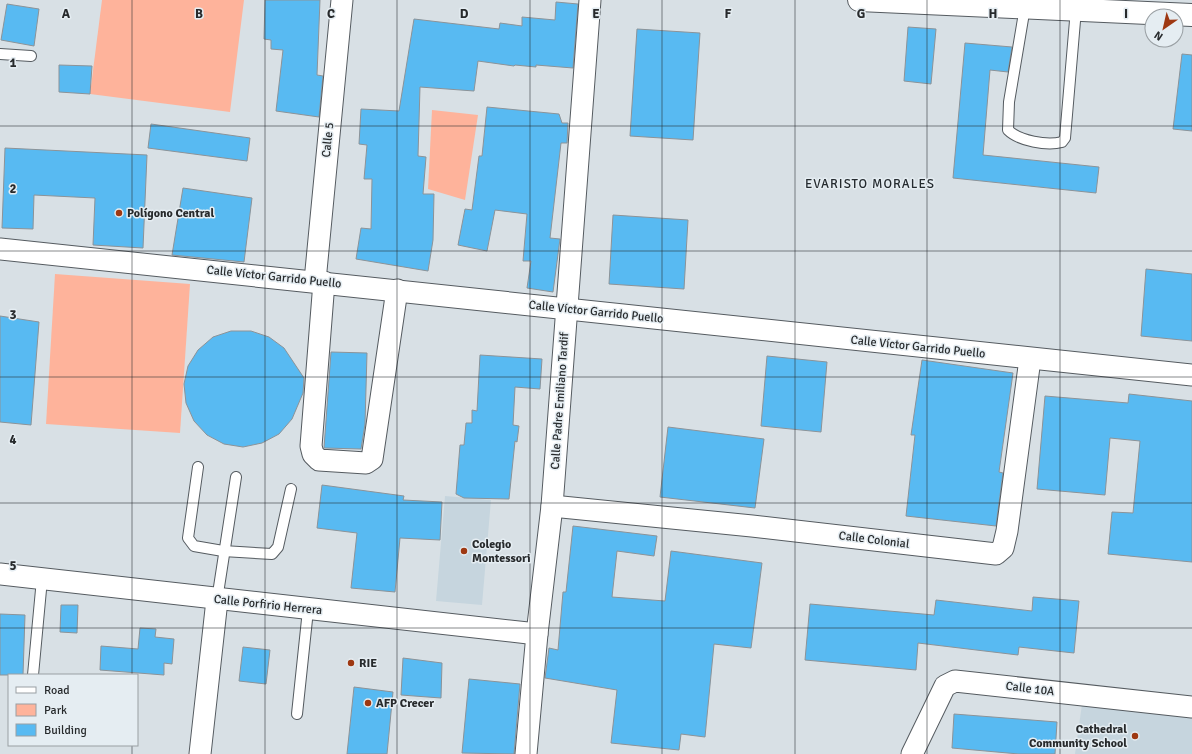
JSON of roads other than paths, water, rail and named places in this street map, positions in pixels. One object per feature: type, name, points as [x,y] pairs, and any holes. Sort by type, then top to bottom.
[{"type":"street","name":"Calle 5","points":[[342,0],[320,282],[311,446],[313,454],[319,460],[366,463],[372,459],[397,290]]},
{"type":"street","name":"Calle Padre Emiliano Tardif","points":[[526,754],[537,634],[552,506],[590,0]]},
{"type":"street","points":[[872,1],[1192,15]]},
{"type":"street","name":"Calle Víctor Garrido Puello","points":[[0,249],[1192,375]]},
{"type":"street","name":"Calle Colonial","points":[[552,506],[752,526],[996,554],[1002,550],[1004,546],[1007,531],[1030,359]]},
{"type":"street","name":"Calle Porfirio Herrera","points":[[0,574],[217,600],[537,634]]},
{"type":"street","points":[[200,754],[217,600]]},
{"type":"street","name":"Calle 10A","points":[[912,754],[945,686],[955,681],[1192,707]]},
{"type":"lane","points":[[1025,7],[1009,102],[1008,130],[1012,135],[1019,137],[1040,142],[1056,143],[1062,142],[1064,138],[1076,9]]},
{"type":"lane","points":[[0,54],[31,56]]},
{"type":"lane","points":[[198,467],[188,538],[194,546],[223,551],[272,554],[278,547],[291,489]]},
{"type":"lane","points":[[217,600],[223,551],[236,477]]},
{"type":"lane","points":[[33,674],[42,578]]},
{"type":"lane","points":[[297,714],[308,610]]},
{"type":"place","name":"Polígono Central","points":[[119,213]]},
{"type":"place","name":"Colegio Montessori","points":[[464,551]]},
{"type":"place","name":"RIE","points":[[351,663]]},
{"type":"place","name":"AFP Crecer","points":[[368,703]]},
{"type":"place","name":"Cathedral Community School","points":[[1135,736]]},
{"type":"district","name":"EVARISTO MORALES","points":[[870,184]]}]
